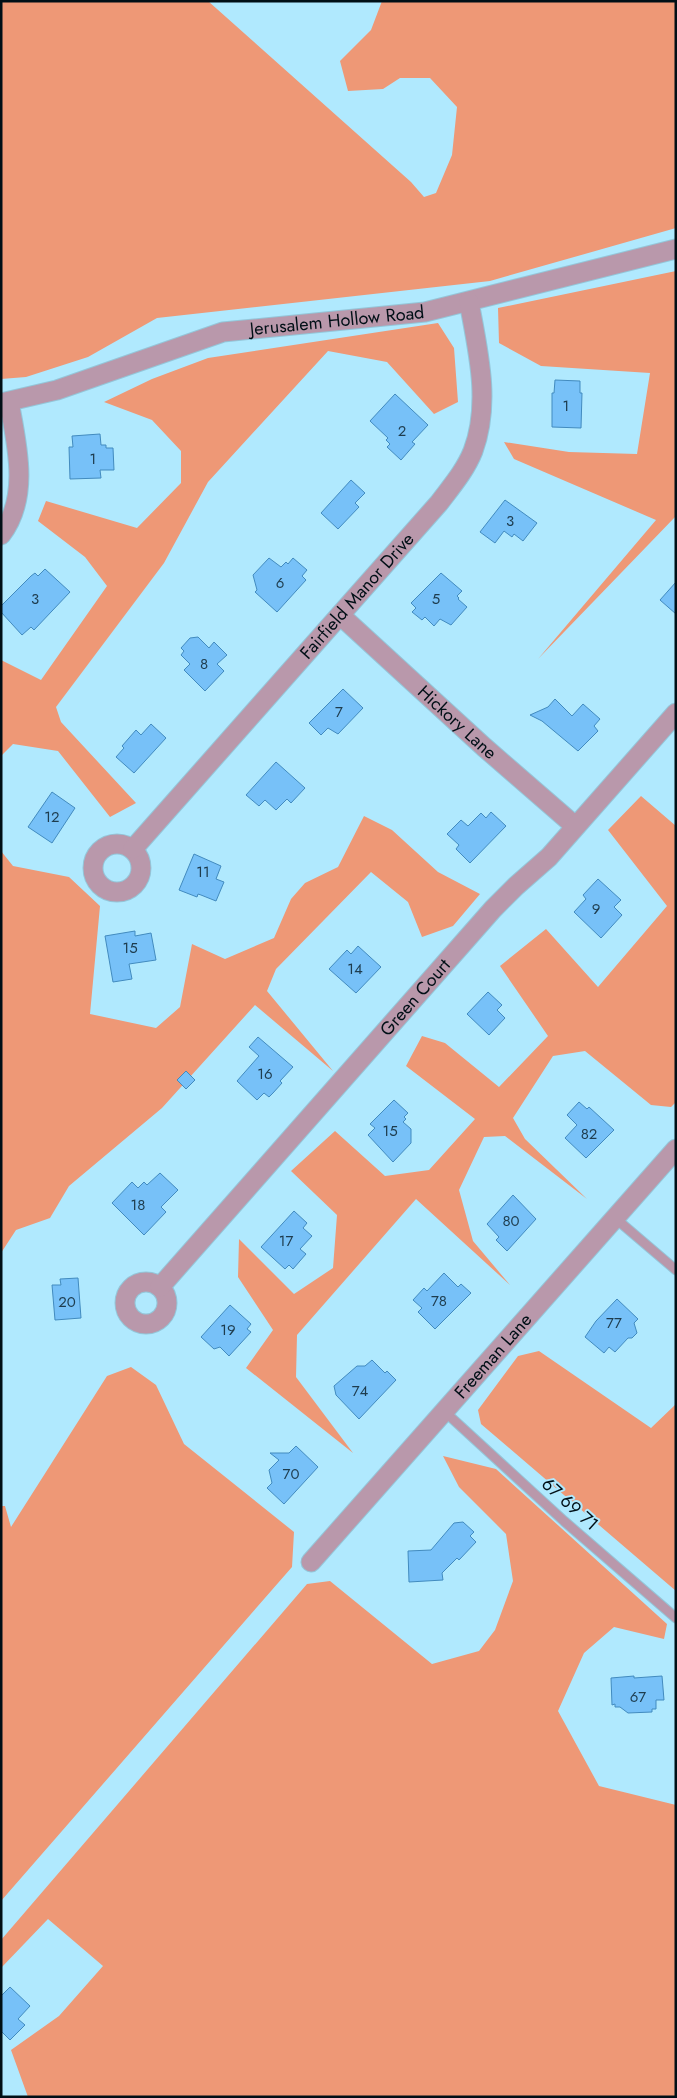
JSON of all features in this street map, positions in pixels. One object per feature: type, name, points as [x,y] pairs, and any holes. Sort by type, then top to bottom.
[{"type":"street","name":"Jerusalem Hollow Road","points":[[5,403],[57,390],[223,332],[425,312],[676,250]]},
{"type":"street","name":"Fairfield Manor Drive","points":[[133,849],[439,503],[460,476],[472,452],[479,427],[482,405],[481,369],[469,302]]},
{"type":"street","points":[[1,535],[15,505],[20,481],[17,448],[5,403]]},
{"type":"street","name":"Hickory Lane","points":[[340,615],[484,747],[575,826]]},
{"type":"street","name":"Green Court","points":[[160,1287],[493,909],[516,886],[549,858],[575,826],[676,713]]},
{"type":"street","name":"Freeman Lane","points":[[311,1562],[676,1149]]},
{"type":"lane","points":[[615,1218],[676,1270]]},
{"type":"lane","name":"67 69 71","points":[[444,1411],[564,1521],[676,1618]]},
{"type":"shaded area","points":[[1,1],[208,1],[411,182],[424,197],[436,193],[452,155],[457,107],[430,78],[400,78],[383,89],[348,91],[340,61],[371,30],[382,1],[676,1],[676,228],[490,281],[157,318],[88,357],[26,377],[1,379]]},
{"type":"shaded area","points":[[676,271],[676,516],[538,659],[656,520],[514,459],[504,442],[569,452],[637,454],[650,373],[541,366],[499,343],[498,308]]},
{"type":"shaded area","points":[[438,323],[454,348],[458,402],[434,414],[387,362],[328,351],[208,482],[164,563],[56,707],[61,722],[136,803],[110,817],[58,751],[13,744],[1,756],[1,660],[41,680],[107,586],[85,557],[38,521],[46,501],[137,528],[181,483],[181,451],[152,420],[104,402],[152,379],[208,358]]},
{"type":"shaded area","points":[[641,796],[676,826],[676,1102],[671,1107],[651,1105],[585,1051],[553,1056],[513,1118],[525,1139],[587,1199],[505,1136],[484,1137],[459,1190],[473,1241],[510,1285],[416,1199],[297,1335],[296,1377],[353,1453],[246,1368],[273,1330],[238,1277],[239,1239],[294,1294],[333,1268],[337,1215],[291,1171],[335,1131],[385,1176],[429,1170],[475,1119],[406,1066],[422,1036],[445,1043],[499,1087],[548,1036],[500,966],[546,929],[598,987],[667,906],[608,830]]},
{"type":"shaded area","points":[[364,816],[392,830],[438,872],[480,894],[453,926],[422,937],[408,902],[371,872],[276,969],[267,991],[333,1071],[255,1005],[162,1108],[69,1186],[50,1218],[16,1230],[1,1253],[1,851],[13,866],[69,877],[100,906],[90,1014],[156,1028],[180,1007],[192,944],[225,959],[274,938],[291,899],[305,883],[338,867]]},
{"type":"shaded area","points":[[539,1351],[651,1428],[676,1404],[676,1591],[481,1424],[478,1410],[518,1356]]},
{"type":"shaded area","points":[[131,1367],[156,1385],[184,1444],[294,1532],[292,1567],[1,1901],[1,1506],[5,1506],[11,1527],[107,1376]]},
{"type":"shaded area","points":[[443,1456],[496,1469],[667,1624],[664,1639],[614,1627],[584,1653],[558,1711],[599,1786],[676,1805],[676,2097],[28,2097],[11,2050],[59,2016],[103,1966],[48,1919],[1,1968],[1,1940],[307,1584],[330,1581],[432,1664],[479,1651],[495,1630],[513,1581],[506,1534],[459,1487]]},
{"type":"building","points":[[555,380],[580,381],[580,393],[582,393],[581,428],[552,427],[552,393],[554,393]]},
{"type":"building","points":[[395,394],[428,425],[412,442],[415,444],[401,460],[387,447],[390,444],[386,440],[388,438],[370,421]]},
{"type":"building","points":[[100,434],[101,445],[106,445],[106,448],[113,448],[114,470],[100,470],[101,478],[70,479],[69,447],[73,447],[72,436]]},
{"type":"building","points":[[351,480],[365,493],[355,503],[359,507],[338,529],[321,513]]},
{"type":"building","points":[[505,500],[537,523],[523,541],[514,534],[512,537],[504,531],[495,543],[480,532]]},
{"type":"building","points":[[269,558],[281,567],[286,562],[288,564],[293,558],[307,570],[302,576],[306,580],[277,612],[255,592],[257,590],[253,575]]},
{"type":"building","points":[[45,569],[70,592],[34,630],[31,627],[22,635],[1,612],[1,606],[31,576],[35,573],[38,576]]},
{"type":"building","points":[[441,573],[462,591],[457,596],[467,607],[451,625],[440,619],[434,626],[425,617],[422,620],[412,612],[416,608],[411,603]]},
{"type":"building","points":[[676,582],[676,614],[660,600]]},
{"type":"building","points":[[198,637],[209,648],[214,642],[227,655],[217,664],[224,671],[205,691],[184,670],[190,664],[181,655],[184,651],[181,648],[190,638]]},
{"type":"building","points":[[343,689],[363,708],[338,734],[328,728],[321,735],[309,723]]},
{"type":"building","points":[[555,699],[572,716],[583,704],[600,719],[594,726],[598,731],[578,751],[542,721],[530,715],[548,707]]},
{"type":"building","points":[[151,724],[166,738],[134,773],[116,757],[124,748],[122,746],[136,730],[141,735]]},
{"type":"building","points":[[276,762],[305,788],[291,803],[287,799],[276,810],[265,800],[259,806],[246,795]]},
{"type":"building","points":[[52,792],[75,808],[52,843],[28,827]]},
{"type":"building","points":[[491,812],[506,826],[470,863],[456,849],[459,845],[447,834],[461,820],[468,826],[481,813],[486,818]]},
{"type":"building","points":[[194,854],[221,866],[216,879],[224,882],[216,901],[198,894],[197,897],[179,890]]},
{"type":"building","points":[[598,879],[621,900],[614,907],[622,915],[601,938],[574,912],[586,899],[583,895]]},
{"type":"building","points":[[135,931],[135,936],[151,933],[156,960],[129,964],[132,979],[113,982],[105,936]]},
{"type":"building","points":[[358,946],[381,967],[356,993],[329,969],[347,950],[351,954]]},
{"type":"building","points":[[488,992],[502,1005],[497,1010],[505,1018],[489,1035],[467,1014]]},
{"type":"building","points":[[258,1037],[293,1067],[269,1097],[264,1093],[257,1100],[237,1081],[259,1056],[249,1047]]},
{"type":"building","points":[[186,1071],[195,1080],[186,1089],[177,1080]]},
{"type":"building","points":[[394,1100],[408,1113],[404,1117],[406,1119],[403,1122],[411,1129],[411,1143],[393,1162],[368,1135],[375,1128],[370,1124]]},
{"type":"building","points":[[579,1102],[587,1109],[589,1107],[614,1130],[586,1158],[565,1138],[577,1125],[567,1115]]},
{"type":"building","points":[[160,1173],[178,1190],[161,1207],[166,1212],[144,1235],[112,1203],[132,1182],[138,1188],[144,1182],[147,1185]]},
{"type":"building","points":[[513,1195],[536,1219],[507,1251],[496,1240],[499,1237],[487,1224]]},
{"type":"building","points":[[294,1211],[307,1223],[303,1228],[312,1236],[300,1249],[306,1254],[293,1269],[289,1265],[285,1269],[261,1247]]},
{"type":"building","points":[[444,1273],[458,1287],[461,1284],[471,1293],[435,1329],[418,1312],[422,1308],[413,1300],[424,1288],[427,1291]]},
{"type":"building","points":[[78,1278],[81,1318],[55,1320],[52,1285],[61,1285],[60,1279]]},
{"type":"building","points":[[617,1299],[638,1319],[634,1323],[637,1333],[632,1338],[628,1338],[615,1352],[609,1347],[604,1353],[585,1337],[596,1321]]},
{"type":"building","points":[[230,1305],[251,1324],[247,1329],[251,1332],[229,1356],[220,1347],[214,1349],[201,1337]]},
{"type":"building","points":[[372,1360],[385,1373],[387,1371],[396,1380],[359,1419],[336,1395],[334,1386],[357,1366],[365,1366]]},
{"type":"building","points":[[296,1446],[318,1467],[284,1504],[267,1488],[272,1483],[269,1470],[279,1460],[270,1453],[289,1453]]},
{"type":"building","points":[[463,1522],[474,1532],[470,1536],[476,1542],[459,1560],[457,1558],[442,1573],[443,1580],[409,1582],[408,1551],[431,1550],[454,1523]]},
{"type":"building","points":[[634,1676],[634,1678],[662,1676],[664,1700],[656,1700],[656,1709],[652,1709],[652,1712],[628,1713],[620,1707],[615,1707],[615,1704],[612,1705],[611,1678]]},
{"type":"building","points":[[10,1987],[30,2006],[18,2019],[25,2025],[10,2040],[1,2031],[1,1996]]}]
